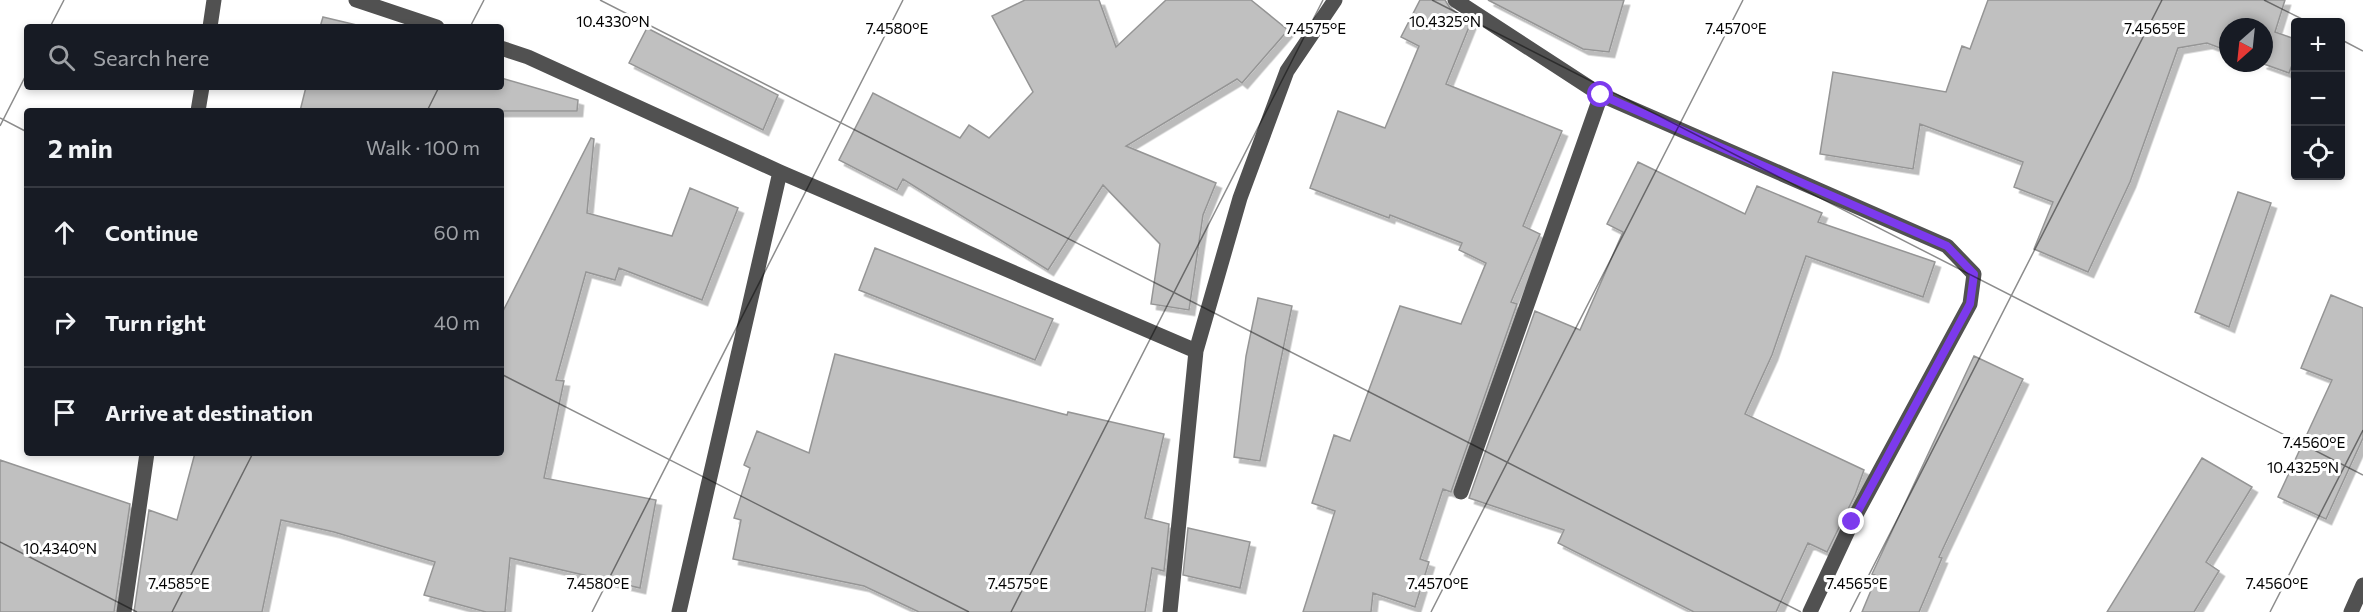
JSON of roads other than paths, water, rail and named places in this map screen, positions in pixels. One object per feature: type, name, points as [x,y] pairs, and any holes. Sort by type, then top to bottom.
[{"type":"street","points":[[210,24],[214,0]]},
{"type":"street","points":[[356,0],[429,24]]},
{"type":"street","points":[[1170,612],[1196,351],[1240,198],[1287,70],[1335,0]]},
{"type":"street","points":[[1455,0],[1601,95],[1947,246],[1974,274],[1970,304],[1852,522],[1810,612]]},
{"type":"street","points":[[504,49],[528,57],[780,172],[1196,351]]},
{"type":"street","points":[[198,108],[201,90]]},
{"type":"street","points":[[1461,492],[1601,95]]},
{"type":"street","points":[[679,612],[780,172]]},
{"type":"street","points":[[124,612],[147,456]]},
{"type":"street","points":[[2351,612],[2363,585]]}]
